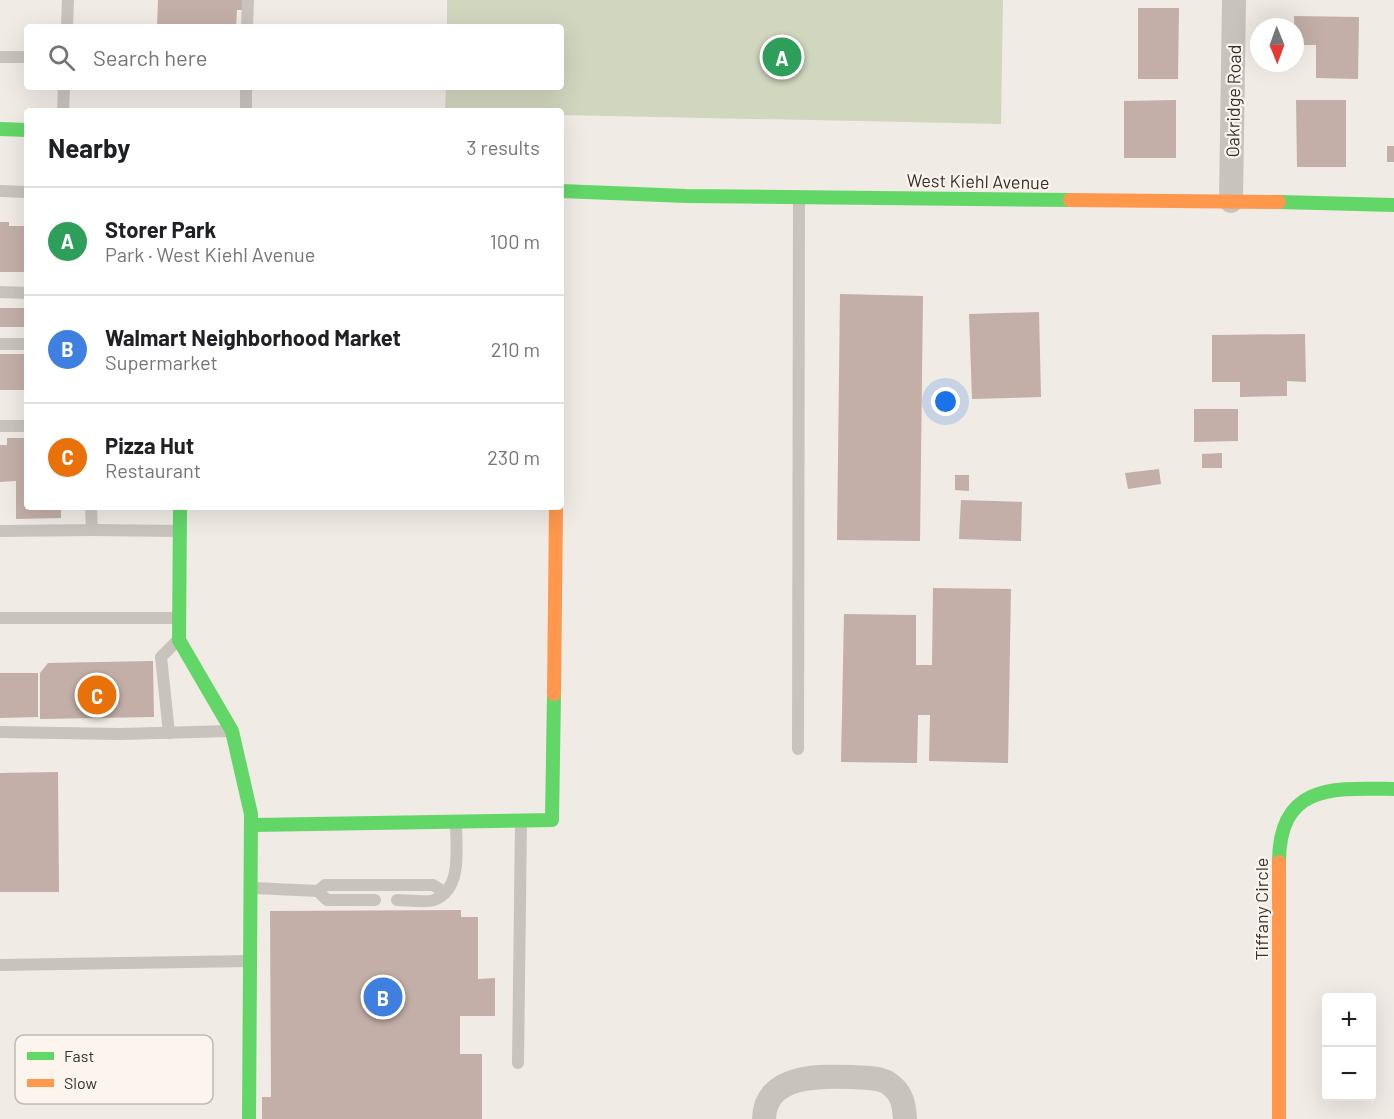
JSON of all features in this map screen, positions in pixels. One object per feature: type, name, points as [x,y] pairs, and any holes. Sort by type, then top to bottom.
[{"type":"street","name":"Oakridge Road","points":[[1232,201],[1234,0]]},
{"type":"street","points":[[0,129],[24,130]]},
{"type":"street","name":"West Kiehl Avenue","points":[[564,191],[686,196],[1232,201],[1394,206]]},
{"type":"street","points":[[180,510],[179,640],[232,731],[251,814],[249,1119]]},
{"type":"street","points":[[251,825],[552,820],[556,510]]},
{"type":"street","name":"Tiffany Circle","points":[[1279,1119],[1279,851],[1281,830],[1292,811],[1308,796],[1328,789],[1394,789]]},
{"type":"street","points":[[764,1119],[772,1095],[785,1084],[801,1079],[836,1077],[878,1079],[888,1083],[900,1094],[904,1104],[905,1119]]},
{"type":"lane","points":[[67,24],[69,0]]},
{"type":"lane","points":[[247,24],[248,0]]},
{"type":"lane","points":[[0,57],[24,57]]},
{"type":"lane","points":[[63,108],[64,90]]},
{"type":"lane","points":[[246,90],[246,108]]},
{"type":"lane","points":[[0,191],[24,192]]},
{"type":"lane","points":[[798,749],[799,197]]},
{"type":"lane","points":[[0,292],[24,293]]},
{"type":"lane","points":[[0,344],[24,344]]},
{"type":"lane","points":[[0,426],[24,426]]},
{"type":"lane","points":[[91,510],[92,530]]},
{"type":"lane","points":[[0,531],[180,531]]},
{"type":"lane","points":[[0,618],[178,618]]},
{"type":"lane","points":[[169,733],[161,657],[179,640]]},
{"type":"lane","points":[[0,732],[120,734],[232,731]]},
{"type":"lane","points":[[518,1063],[521,820]]},
{"type":"lane","points":[[397,900],[433,900],[444,892],[453,880],[456,869],[456,821]]},
{"type":"lane","points":[[318,891],[325,885],[433,885],[444,892]]},
{"type":"lane","points":[[250,888],[318,891],[327,900],[375,900]]},
{"type":"lane","points":[[0,965],[250,961]]},
{"type":"green space","points":[[447,0],[1003,0],[1001,124],[564,115],[564,108],[445,108],[446,90],[564,90],[564,24],[447,24]]},
{"type":"building","points":[[158,0],[245,0],[245,10],[237,10],[236,24],[157,24]]},
{"type":"building","points":[[1138,8],[1179,8],[1178,79],[1138,79]]},
{"type":"building","points":[[1294,16],[1359,17],[1358,79],[1316,78],[1316,45],[1304,45],[1304,18],[1294,18]]},
{"type":"building","points":[[1176,100],[1176,158],[1124,158],[1124,101]]},
{"type":"building","points":[[1296,100],[1346,100],[1346,167],[1297,167]]},
{"type":"building","points":[[1387,146],[1394,146],[1394,162],[1387,162]]},
{"type":"building","points":[[0,222],[9,222],[9,226],[24,226],[24,272],[0,272]]},
{"type":"building","points":[[840,294],[923,296],[920,541],[837,540]]},
{"type":"building","points":[[0,308],[24,308],[24,327],[0,327]]},
{"type":"building","points":[[1039,312],[1041,397],[972,399],[969,314]]},
{"type":"building","points":[[1305,334],[1306,382],[1287,381],[1287,396],[1240,397],[1240,382],[1212,382],[1212,335]]},
{"type":"building","points":[[0,354],[24,354],[24,390],[0,390]]},
{"type":"building","points":[[1194,409],[1238,409],[1238,441],[1194,442]]},
{"type":"building","points":[[7,438],[24,438],[24,510],[61,510],[61,518],[16,519],[16,481],[0,482],[0,445],[7,445]]},
{"type":"building","points":[[1222,453],[1222,468],[1202,468],[1202,454]]},
{"type":"building","points":[[1159,469],[1161,484],[1128,489],[1125,473]]},
{"type":"building","points":[[955,475],[969,475],[969,491],[955,490]]},
{"type":"building","points":[[961,500],[1022,502],[1021,541],[959,539]]},
{"type":"building","points":[[933,588],[1011,589],[1008,763],[929,761],[930,715],[918,715],[917,763],[841,762],[844,614],[916,615],[916,665],[932,665]]},
{"type":"building","points":[[153,661],[154,717],[40,719],[40,673],[48,663]]},
{"type":"building","points":[[0,673],[38,673],[38,717],[0,718]]},
{"type":"building","points":[[58,772],[59,892],[0,892],[0,773]]},
{"type":"building","points":[[461,910],[461,917],[478,917],[478,979],[495,978],[495,1016],[460,1016],[460,1054],[482,1054],[482,1119],[262,1119],[262,1097],[271,1097],[270,911]]},
{"type":"traffic: fast","points":[[0,129],[24,130]]},
{"type":"traffic: fast","points":[[564,191],[686,196],[1070,200]]},
{"type":"traffic: fast","points":[[1279,202],[1394,205]]},
{"type":"traffic: fast","points":[[180,510],[179,640],[232,731],[251,814],[249,1119]]},
{"type":"traffic: fast","points":[[251,825],[552,820],[554,694]]},
{"type":"traffic: fast","points":[[1279,862],[1281,836],[1289,817],[1300,804],[1314,795],[1351,789],[1394,789]]},
{"type":"traffic: slow","points":[[1070,200],[1279,202]]},
{"type":"traffic: slow","points":[[554,694],[556,510]]},
{"type":"traffic: slow","points":[[1279,862],[1279,1119]]},
{"type":"place","name":"Storer Park","points":[[782,57]]},
{"type":"place","name":"Pizza Hut","points":[[97,695]]},
{"type":"place","name":"Walmart Neighborhood Market","points":[[383,997]]}]
